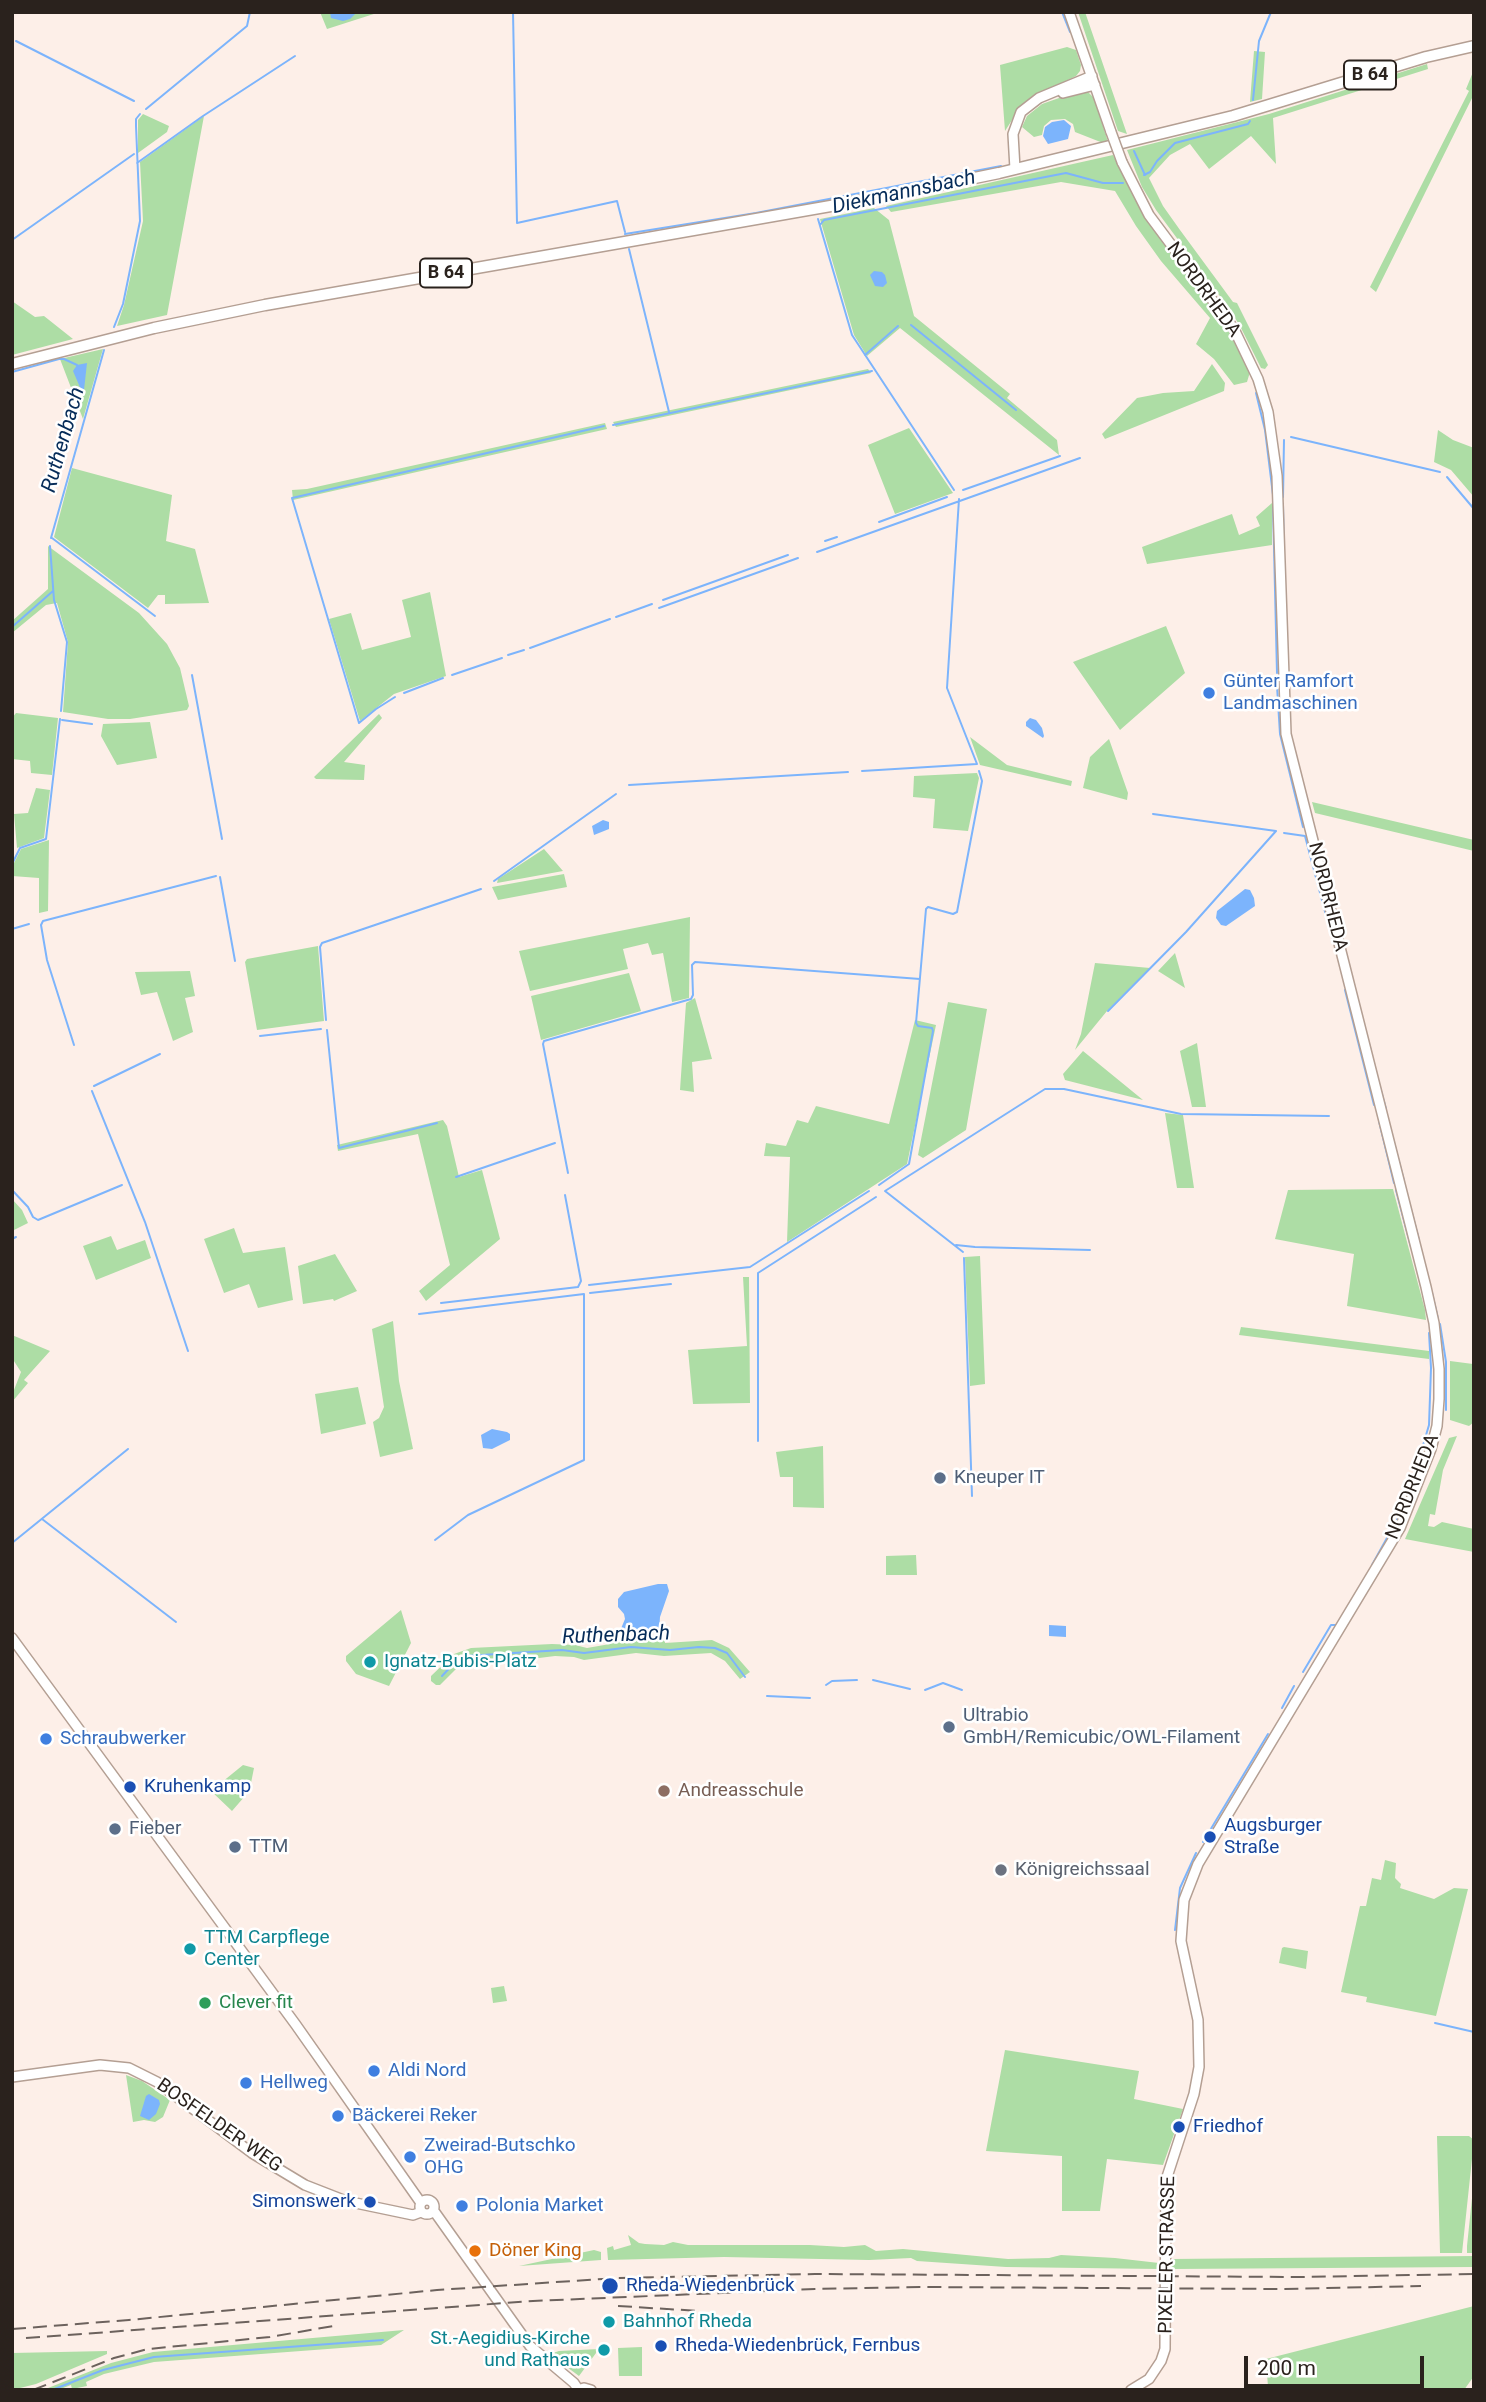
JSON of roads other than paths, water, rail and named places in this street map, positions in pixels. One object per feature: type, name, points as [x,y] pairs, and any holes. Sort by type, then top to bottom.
[{"type":"main road","name":"NORDRHEDA","points":[[1069,12],[1122,162],[1149,215],[1234,328],[1258,379],[1268,412],[1277,476],[1286,734],[1434,1323],[1439,1369],[1437,1426],[1424,1471],[1390,1547],[1286,1718]]},
{"type":"main road","name":"B 64","points":[[12,364],[142,331],[265,305],[882,197],[1019,168],[1233,116],[1426,57],[1474,46]]},
{"type":"main road","points":[[1019,168],[1017,134],[1019,124],[1028,111],[1036,104],[1094,81]]},
{"type":"main road","points":[[12,1638],[95,1748],[409,2184],[414,2186],[426,2208],[466,2263],[472,2267],[530,2346],[574,2383],[577,2389],[591,2390]]},
{"type":"main road","name":"PIXELER STRASSE","points":[[1131,2390],[1149,2379],[1161,2361],[1165,2349],[1166,2179],[1194,2094],[1199,2067],[1198,2020],[1181,1941],[1184,1900],[1198,1864],[1286,1718]]},
{"type":"main road","name":"BOSFELDER WEG","points":[[12,2077],[100,2064],[129,2068],[158,2082],[252,2152],[305,2185],[346,2201],[413,2216],[426,2208]]},
{"type":"water","points":[[330,12],[357,12],[350,19],[343,21],[331,18]]},
{"type":"water","points":[[1064,120],[1071,126],[1068,139],[1048,144],[1043,136],[1045,127],[1052,122]]},
{"type":"water","points":[[874,271],[885,275],[887,283],[883,287],[875,286],[870,275]]},
{"type":"water","points":[[87,363],[82,392],[73,371],[77,365]]},
{"type":"water","points":[[1030,718],[1036,720],[1042,728],[1043,738],[1026,726]]},
{"type":"water","points":[[603,820],[609,822],[609,829],[594,835],[592,826]]},
{"type":"water","points":[[1245,889],[1250,890],[1255,906],[1226,926],[1221,925],[1216,918],[1217,911]]},
{"type":"water","points":[[492,1429],[507,1432],[510,1434],[510,1440],[492,1449],[483,1448],[481,1435]]},
{"type":"water","points":[[667,1584],[669,1591],[660,1617],[659,1632],[622,1635],[620,1631],[625,1619],[618,1607],[618,1599],[624,1592]]},
{"type":"water","points":[[1049,1625],[1066,1626],[1066,1637],[1049,1636]]},
{"type":"water","points":[[149,2094],[159,2100],[160,2104],[156,2114],[149,2120],[140,2116]]},
{"type":"waterway","name":"Ruthenbach","points":[[146,109],[247,26],[250,12]]},
{"type":"waterway","points":[[513,12],[517,223],[617,201],[625,232]]},
{"type":"waterway","points":[[1062,12],[1070,32]]},
{"type":"waterway","name":"Diekmannsbach","points":[[1253,100],[1259,41],[1271,12]]},
{"type":"waterway","points":[[16,41],[134,101]]},
{"type":"waterway","points":[[137,163],[295,56]]},
{"type":"waterway","name":"Ruthenbach","points":[[114,327],[123,304],[140,221],[136,126],[136,119],[140,114]]},
{"type":"waterway","name":"Diekmannsbach","points":[[1144,175],[1150,172],[1175,143],[1248,124],[1250,121]]},
{"type":"waterway","points":[[1134,151],[1145,175]]},
{"type":"waterway","points":[[12,240],[134,154]]},
{"type":"waterway","points":[[625,234],[756,213],[1001,166]]},
{"type":"waterway","name":"Diekmannsbach","points":[[820,225],[824,220],[1066,173],[1103,183],[1123,183]]},
{"type":"waterway","name":"Diekmannsbach","points":[[818,219],[852,335],[954,490]]},
{"type":"waterway","points":[[629,249],[669,412]]},
{"type":"waterway","points":[[911,325],[1016,410]]},
{"type":"waterway","points":[[865,355],[898,326]]},
{"type":"waterway","name":"Ruthenbach","points":[[51,538],[104,350]]},
{"type":"waterway","points":[[12,372],[59,359],[77,365]]},
{"type":"waterway","points":[[613,425],[872,371]]},
{"type":"waterway","points":[[1256,393],[1265,430],[1273,495]]},
{"type":"waterway","points":[[395,697],[359,723],[292,498],[604,426]]},
{"type":"waterway","points":[[1291,437],[1440,472]]},
{"type":"waterway","points":[[1283,497],[1284,440]]},
{"type":"waterway","points":[[963,490],[1060,456]]},
{"type":"waterway","points":[[817,552],[1080,458]]},
{"type":"waterway","points":[[1447,477],[1474,509]]},
{"type":"waterway","points":[[879,522],[947,497]]},
{"type":"waterway","name":"Diekmannsbach","points":[[862,771],[977,764],[947,688],[959,499]]},
{"type":"waterway","points":[[1283,504],[1284,562]]},
{"type":"waterway","points":[[1273,506],[1277,673]]},
{"type":"waterway","points":[[825,541],[837,537]]},
{"type":"waterway","points":[[52,538],[155,616]]},
{"type":"waterway","name":"Ruthenbach","points":[[50,546],[54,600],[67,642],[61,711]]},
{"type":"waterway","points":[[663,600],[788,555]]},
{"type":"waterway","points":[[659,608],[798,558]]},
{"type":"waterway","points":[[12,627],[53,591]]},
{"type":"waterway","points":[[616,617],[652,604]]},
{"type":"waterway","points":[[530,648],[610,619]]},
{"type":"waterway","points":[[508,655],[524,650]]},
{"type":"waterway","points":[[452,675],[502,658]]},
{"type":"waterway","points":[[192,675],[222,839]]},
{"type":"waterway","points":[[404,693],[443,678]]},
{"type":"waterway","points":[[1277,686],[1280,734],[1303,827]]},
{"type":"waterway","name":"Ruthenbach","points":[[12,864],[20,848],[46,839],[60,719]]},
{"type":"waterway","points":[[62,720],[92,724]]},
{"type":"waterway","points":[[879,1185],[909,1164],[933,1031],[932,1028],[918,1026],[916,1023],[926,909],[928,907],[953,914],[957,912],[982,781],[979,771]]},
{"type":"waterway","points":[[629,785],[848,772]]},
{"type":"waterway","points":[[494,881],[616,794]]},
{"type":"waterway","points":[[1153,814],[1276,831]]},
{"type":"waterway","points":[[1108,1011],[1186,932],[1276,831]]},
{"type":"waterway","points":[[1284,833],[1305,836],[1328,923]]},
{"type":"waterway","points":[[74,1045],[47,960],[41,925],[43,921],[216,876]]},
{"type":"waterway","points":[[220,877],[235,961]]},
{"type":"waterway","points":[[326,1020],[320,947],[322,943],[481,889]]},
{"type":"waterway","points":[[12,929],[29,924]]},
{"type":"waterway","points":[[568,1173],[544,1041],[691,999],[692,965],[695,962],[920,979]]},
{"type":"waterway","points":[[1345,990],[1374,1105]]},
{"type":"waterway","points":[[1363,1022],[1371,1051]]},
{"type":"waterway","points":[[260,1036],[321,1029]]},
{"type":"waterway","points":[[327,1030],[339,1148],[437,1123]]},
{"type":"waterway","points":[[94,1086],[160,1054]]},
{"type":"waterway","points":[[1378,1080],[1386,1109]]},
{"type":"waterway","points":[[963,1252],[885,1191],[1045,1089],[1064,1089],[1181,1114],[1329,1116]]},
{"type":"waterway","points":[[92,1091],[145,1222],[188,1351]]},
{"type":"waterway","points":[[1387,1116],[1404,1181]]},
{"type":"waterway","points":[[1379,1121],[1394,1183]]},
{"type":"waterway","points":[[456,1177],[555,1143]]},
{"type":"waterway","points":[[12,1190],[38,1220],[122,1185]]},
{"type":"waterway","points":[[1405,1187],[1419,1240]]},
{"type":"waterway","points":[[1396,1190],[1411,1247]]},
{"type":"waterway","points":[[589,1285],[750,1267],[869,1191]]},
{"type":"waterway","points":[[441,1303],[578,1287],[581,1281],[565,1195]]},
{"type":"waterway","points":[[758,1441],[758,1273],[876,1197]]},
{"type":"waterway","points":[[12,1239],[16,1237]]},
{"type":"waterway","points":[[956,1245],[1090,1250]]},
{"type":"waterway","points":[[964,1258],[972,1496]]},
{"type":"waterway","points":[[590,1293],[671,1284]]},
{"type":"waterway","points":[[1432,1293],[1438,1319]]},
{"type":"waterway","points":[[419,1314],[584,1294],[584,1460],[468,1515],[435,1540]]},
{"type":"waterway","points":[[1440,1324],[1446,1362],[1446,1410]]},
{"type":"waterway","points":[[1410,1490],[1429,1425],[1429,1333]]},
{"type":"waterway","points":[[12,1543],[128,1449]]},
{"type":"waterway","points":[[1372,1565],[1403,1509]]},
{"type":"waterway","name":"Ruthenbach","points":[[42,1519],[176,1622]]},
{"type":"waterway","points":[[1303,1672],[1331,1625],[1338,1625]]},
{"type":"waterway","name":"Ruthenbach","points":[[442,1676],[458,1659],[465,1656],[562,1650],[584,1653],[631,1647],[670,1650],[699,1647],[715,1648],[727,1653],[745,1677]]},
{"type":"waterway","name":"Ruthenbach","points":[[826,1685],[832,1681],[857,1680]]},
{"type":"waterway","name":"Ruthenbach","points":[[873,1680],[910,1689]]},
{"type":"waterway","name":"Ruthenbach","points":[[925,1690],[943,1683],[962,1690]]},
{"type":"waterway","points":[[1282,1708],[1294,1686]]},
{"type":"waterway","name":"Ruthenbach","points":[[767,1696],[810,1698]]},
{"type":"waterway","points":[[1203,1842],[1268,1734]]},
{"type":"waterway","points":[[1175,1930],[1180,1888],[1196,1853]]},
{"type":"waterway","points":[[1435,2023],[1474,2032]]},
{"type":"waterway","points":[[52,2390],[103,2370],[154,2357],[383,2340]]},
{"type":"railway","points":[[12,2329],[437,2290],[618,2278],[815,2274],[1301,2277],[1474,2274]]},
{"type":"railway","points":[[26,2338],[533,2301],[815,2289],[1284,2289],[1421,2286]]},
{"type":"railway","points":[[618,2306],[700,2311]]},
{"type":"railway","points":[[33,2390],[114,2358],[148,2349],[270,2337],[339,2325]]},
{"type":"place","name":"Günter Ramfort Landmaschinen","points":[[1209,693]]},
{"type":"place","name":"Kneuper IT","points":[[940,1478]]},
{"type":"place","name":"Ignatz-Bubis-Platz","points":[[370,1662]]},
{"type":"place","name":"Ultrabio GmbH/Remicubic/OWL-Filament","points":[[949,1727]]},
{"type":"place","name":"Schraubwerker","points":[[46,1739]]},
{"type":"place","name":"Kruhenkamp","points":[[130,1787]]},
{"type":"place","name":"Andreasschule","points":[[664,1791]]},
{"type":"place","name":"Fieber","points":[[115,1829]]},
{"type":"place","name":"Augsburger Straße","points":[[1210,1837]]},
{"type":"place","name":"TTM","points":[[235,1847]]},
{"type":"place","name":"Königreichssaal","points":[[1001,1870]]},
{"type":"place","name":"TTM Carpflege Center","points":[[190,1949]]},
{"type":"place","name":"Clever fit","points":[[205,2003]]},
{"type":"place","name":"Aldi Nord","points":[[374,2071]]},
{"type":"place","name":"Hellweg","points":[[246,2083]]},
{"type":"place","name":"Bäckerei Reker","points":[[338,2116]]},
{"type":"place","name":"Friedhof","points":[[1179,2127]]},
{"type":"place","name":"Zweirad-Butschko OHG","points":[[410,2157]]},
{"type":"place","name":"Simonswerk","points":[[370,2202]]},
{"type":"place","name":"Polonia Market","points":[[462,2206]]},
{"type":"place","name":"Döner King","points":[[475,2251]]},
{"type":"place","name":"Rheda-Wiedenbrück","points":[[610,2286]]},
{"type":"place","name":"Bahnhof Rheda","points":[[609,2322]]},
{"type":"place","name":"Rheda-Wiedenbrück, Fernbus","points":[[661,2346]]},
{"type":"place","name":"St.-Aegidius-Kirche und Rathaus","points":[[604,2350]]}]
